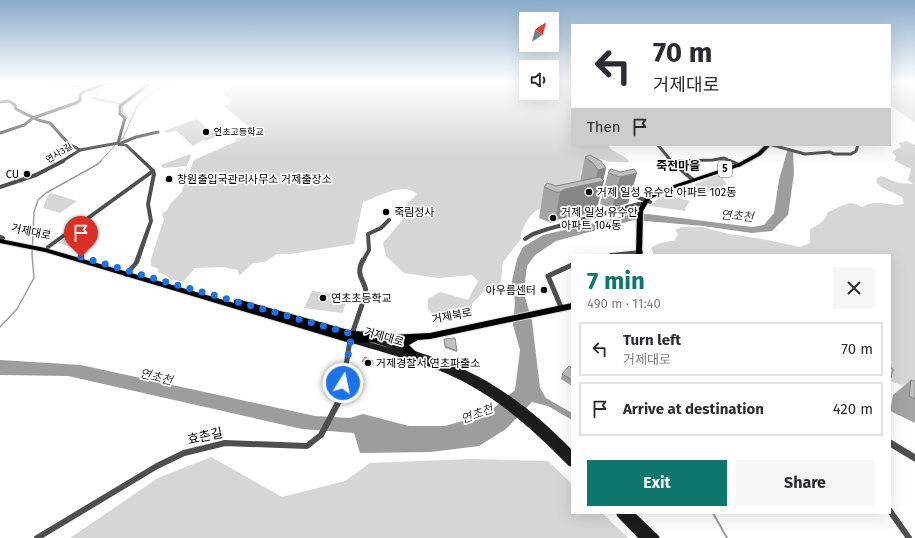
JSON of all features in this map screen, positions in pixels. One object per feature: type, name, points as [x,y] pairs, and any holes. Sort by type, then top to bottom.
[{"type":"main road","name":"5","points":[[647,203],[677,186],[739,165],[759,154],[767,146]]},
{"type":"main road","points":[[640,253],[641,224],[647,203]]},
{"type":"main road","name":"거제대로","points":[[1,239],[48,247],[127,272],[334,330]]},
{"type":"main road","name":"거제대로","points":[[33,245],[351,337],[438,367],[495,393]]},
{"type":"main road","name":"거제북로","points":[[351,337],[427,332],[539,311],[571,301]]},
{"type":"main road","name":"거제북로","points":[[560,305],[571,306]]},
{"type":"main road","name":"거제북로","points":[[334,330],[351,337],[366,338],[420,336],[450,333],[504,318]]},
{"type":"main road","points":[[414,354],[406,348],[405,344],[411,339],[420,336]]},
{"type":"main road","name":"거제대로","points":[[366,338],[459,371],[495,393],[529,419],[547,430],[571,455]]},
{"type":"main road","name":"거제대로","points":[[529,419],[571,463]]},
{"type":"main road","points":[[621,514],[644,538]]},
{"type":"main road","points":[[630,514],[655,538]]},
{"type":"street","name":"연사3길","points":[[0,187],[36,175],[58,164],[80,150],[69,144],[50,123],[34,118],[16,109],[15,106]]},
{"type":"street","points":[[0,133],[24,124],[34,118],[67,106]]},
{"type":"street","points":[[119,143],[125,118],[120,114],[120,106]]},
{"type":"street","points":[[80,150],[119,143],[158,132]]},
{"type":"street","points":[[119,143],[152,171]]},
{"type":"street","points":[[659,146],[671,161],[693,180]]},
{"type":"street","points":[[775,146],[804,154],[830,152],[834,154],[851,154],[856,151],[858,146]]},
{"type":"street","points":[[671,161],[713,160],[724,158],[739,165]]},
{"type":"street","points":[[48,247],[152,171]]},
{"type":"street","points":[[127,272],[132,264],[148,219],[146,203],[152,171]]},
{"type":"street","points":[[619,188],[647,203]]},
{"type":"street","points":[[623,192],[647,203]]},
{"type":"street","points":[[525,239],[533,234],[548,229],[647,203]]},
{"type":"street","name":"효촌길","points":[[37,538],[157,466],[184,453],[226,443],[307,446],[321,435],[339,401],[346,372],[351,337],[366,293],[366,288],[360,279],[360,266],[369,250],[368,234],[381,228],[389,220]]},
{"type":"street","points":[[626,254],[640,253]]},
{"type":"street","points":[[560,305],[548,276],[571,265]]},
{"type":"street","points":[[891,441],[915,455]]},
{"type":"street","points":[[891,444],[915,458]]},
{"type":"street","points":[[891,512],[909,538]]},
{"type":"shaded area","points":[[224,106],[571,106],[571,146],[609,146],[630,162],[610,162],[600,159],[581,171],[579,184],[533,213],[526,222],[521,233],[521,239],[503,262],[500,288],[482,293],[472,304],[472,315],[453,319],[435,318],[428,308],[428,299],[440,292],[468,300],[478,281],[472,275],[439,278],[404,273],[386,256],[383,243],[405,217],[404,207],[417,194],[411,190],[405,189],[390,191],[363,202],[354,244],[290,254],[277,254],[265,262],[253,263],[239,276],[238,270],[223,267],[195,268],[183,282],[170,279],[166,275],[157,272],[159,269],[151,266],[151,259],[164,219],[162,214],[181,193],[194,160],[248,136],[235,141],[236,139],[255,132]]},
{"type":"shaded area","points":[[892,106],[915,106],[915,123]]},
{"type":"shaded area","points":[[196,119],[217,136],[206,141],[203,140],[193,146],[176,130],[167,133],[164,131]]},
{"type":"shaded area","points":[[907,141],[915,145],[915,379],[909,384],[903,385],[891,381],[891,254],[654,254],[651,248],[668,241],[674,241],[678,234],[675,230],[682,227],[702,227],[729,234],[800,247],[810,243],[810,229],[821,223],[828,212],[845,204],[852,203],[862,207],[872,203],[904,204],[902,197],[881,187],[876,182],[877,178],[881,176],[899,183],[913,184],[908,180],[911,169],[895,161],[896,156],[892,152],[901,147],[899,143]]},
{"type":"shaded area","points":[[788,148],[793,150],[794,174],[788,215],[772,231],[752,233],[703,226],[634,220],[556,241],[535,255],[527,266],[525,297],[532,321],[540,388],[546,398],[571,412],[571,419],[548,406],[532,402],[506,429],[479,446],[431,452],[360,453],[354,433],[302,429],[68,376],[0,375],[0,360],[81,365],[315,416],[350,418],[363,414],[409,426],[445,426],[487,414],[515,390],[520,350],[513,325],[515,302],[512,281],[517,259],[523,247],[543,235],[628,215],[648,214],[752,227],[764,225],[774,213],[779,180]]},
{"type":"shaded area","points":[[190,154],[191,155],[187,166],[163,168],[161,165]]},
{"type":"shaded area","points":[[722,173],[723,179],[727,184],[710,192],[703,188],[698,190],[695,184]]},
{"type":"shaded area","points":[[51,193],[77,201],[60,213],[43,208],[47,197]]},
{"type":"shaded area","points":[[667,195],[690,201],[685,208],[686,211],[650,206],[656,200]]},
{"type":"shaded area","points":[[72,233],[84,237],[71,247],[58,243]]},
{"type":"shaded area","points":[[312,291],[349,296],[342,313],[304,308]]},
{"type":"shaded area","points":[[211,457],[282,497],[345,481],[370,463],[470,459],[548,461],[571,483],[571,514],[603,514],[628,538],[70,538],[158,478]]},
{"type":"building","points":[[590,155],[601,161],[606,168],[598,170],[593,163],[585,157]]},
{"type":"building","points":[[611,169],[620,172],[634,169],[637,173],[620,177],[608,173]]},
{"type":"building","points":[[600,177],[604,181],[565,189],[560,192],[544,187],[547,183],[556,186]]},
{"type":"building","points":[[455,338],[457,351],[445,346],[444,339]]},
{"type":"building","points":[[365,357],[373,361],[371,365],[362,361]]},
{"type":"building","points":[[569,366],[571,367],[571,379],[562,374]]},
{"type":"building","points":[[891,368],[893,369],[891,378]]},
{"type":"building","points":[[911,380],[915,381],[915,399],[909,396]]},
{"type":"waterway","points":[[123,106],[122,111],[129,119]]},
{"type":"waterway","points":[[119,142],[123,138],[137,106]]},
{"type":"waterway","points":[[100,162],[116,144]]},
{"type":"waterway","points":[[0,327],[17,309],[34,278],[32,255],[34,212],[38,200],[46,193],[100,162]]},
{"type":"waterway","points":[[714,514],[727,538]]},
{"type":"place","name":"연초고등학교","points":[[206,132]]},
{"type":"place","name":"CU","points":[[27,174]]},
{"type":"place","name":"창원출입국관리사무소 거제출장소","points":[[169,179]]},
{"type":"place","name":"거제 일성 유수안 아파트 102동","points":[[589,192]]},
{"type":"place","name":"죽림정사","points":[[386,212]]},
{"type":"place","name":"거제 일성 유수안 아파트 104동","points":[[553,218]]},
{"type":"place","name":"아우름센터","points":[[544,290]]},
{"type":"place","name":"연초초등학교","points":[[323,298]]},
{"type":"place","name":"거제경찰서 연초파출소","points":[[368,363]]},
{"type":"district","name":"죽전마을","points":[[678,166]]},
{"type":"route","points":[[81,257],[352,334],[343,383]]},
{"type":"water label","name":"연초천","points":[[737,216]]},
{"type":"water label","name":"연초천","points":[[156,377]]},
{"type":"water label","name":"연초천","points":[[477,414]]}]
